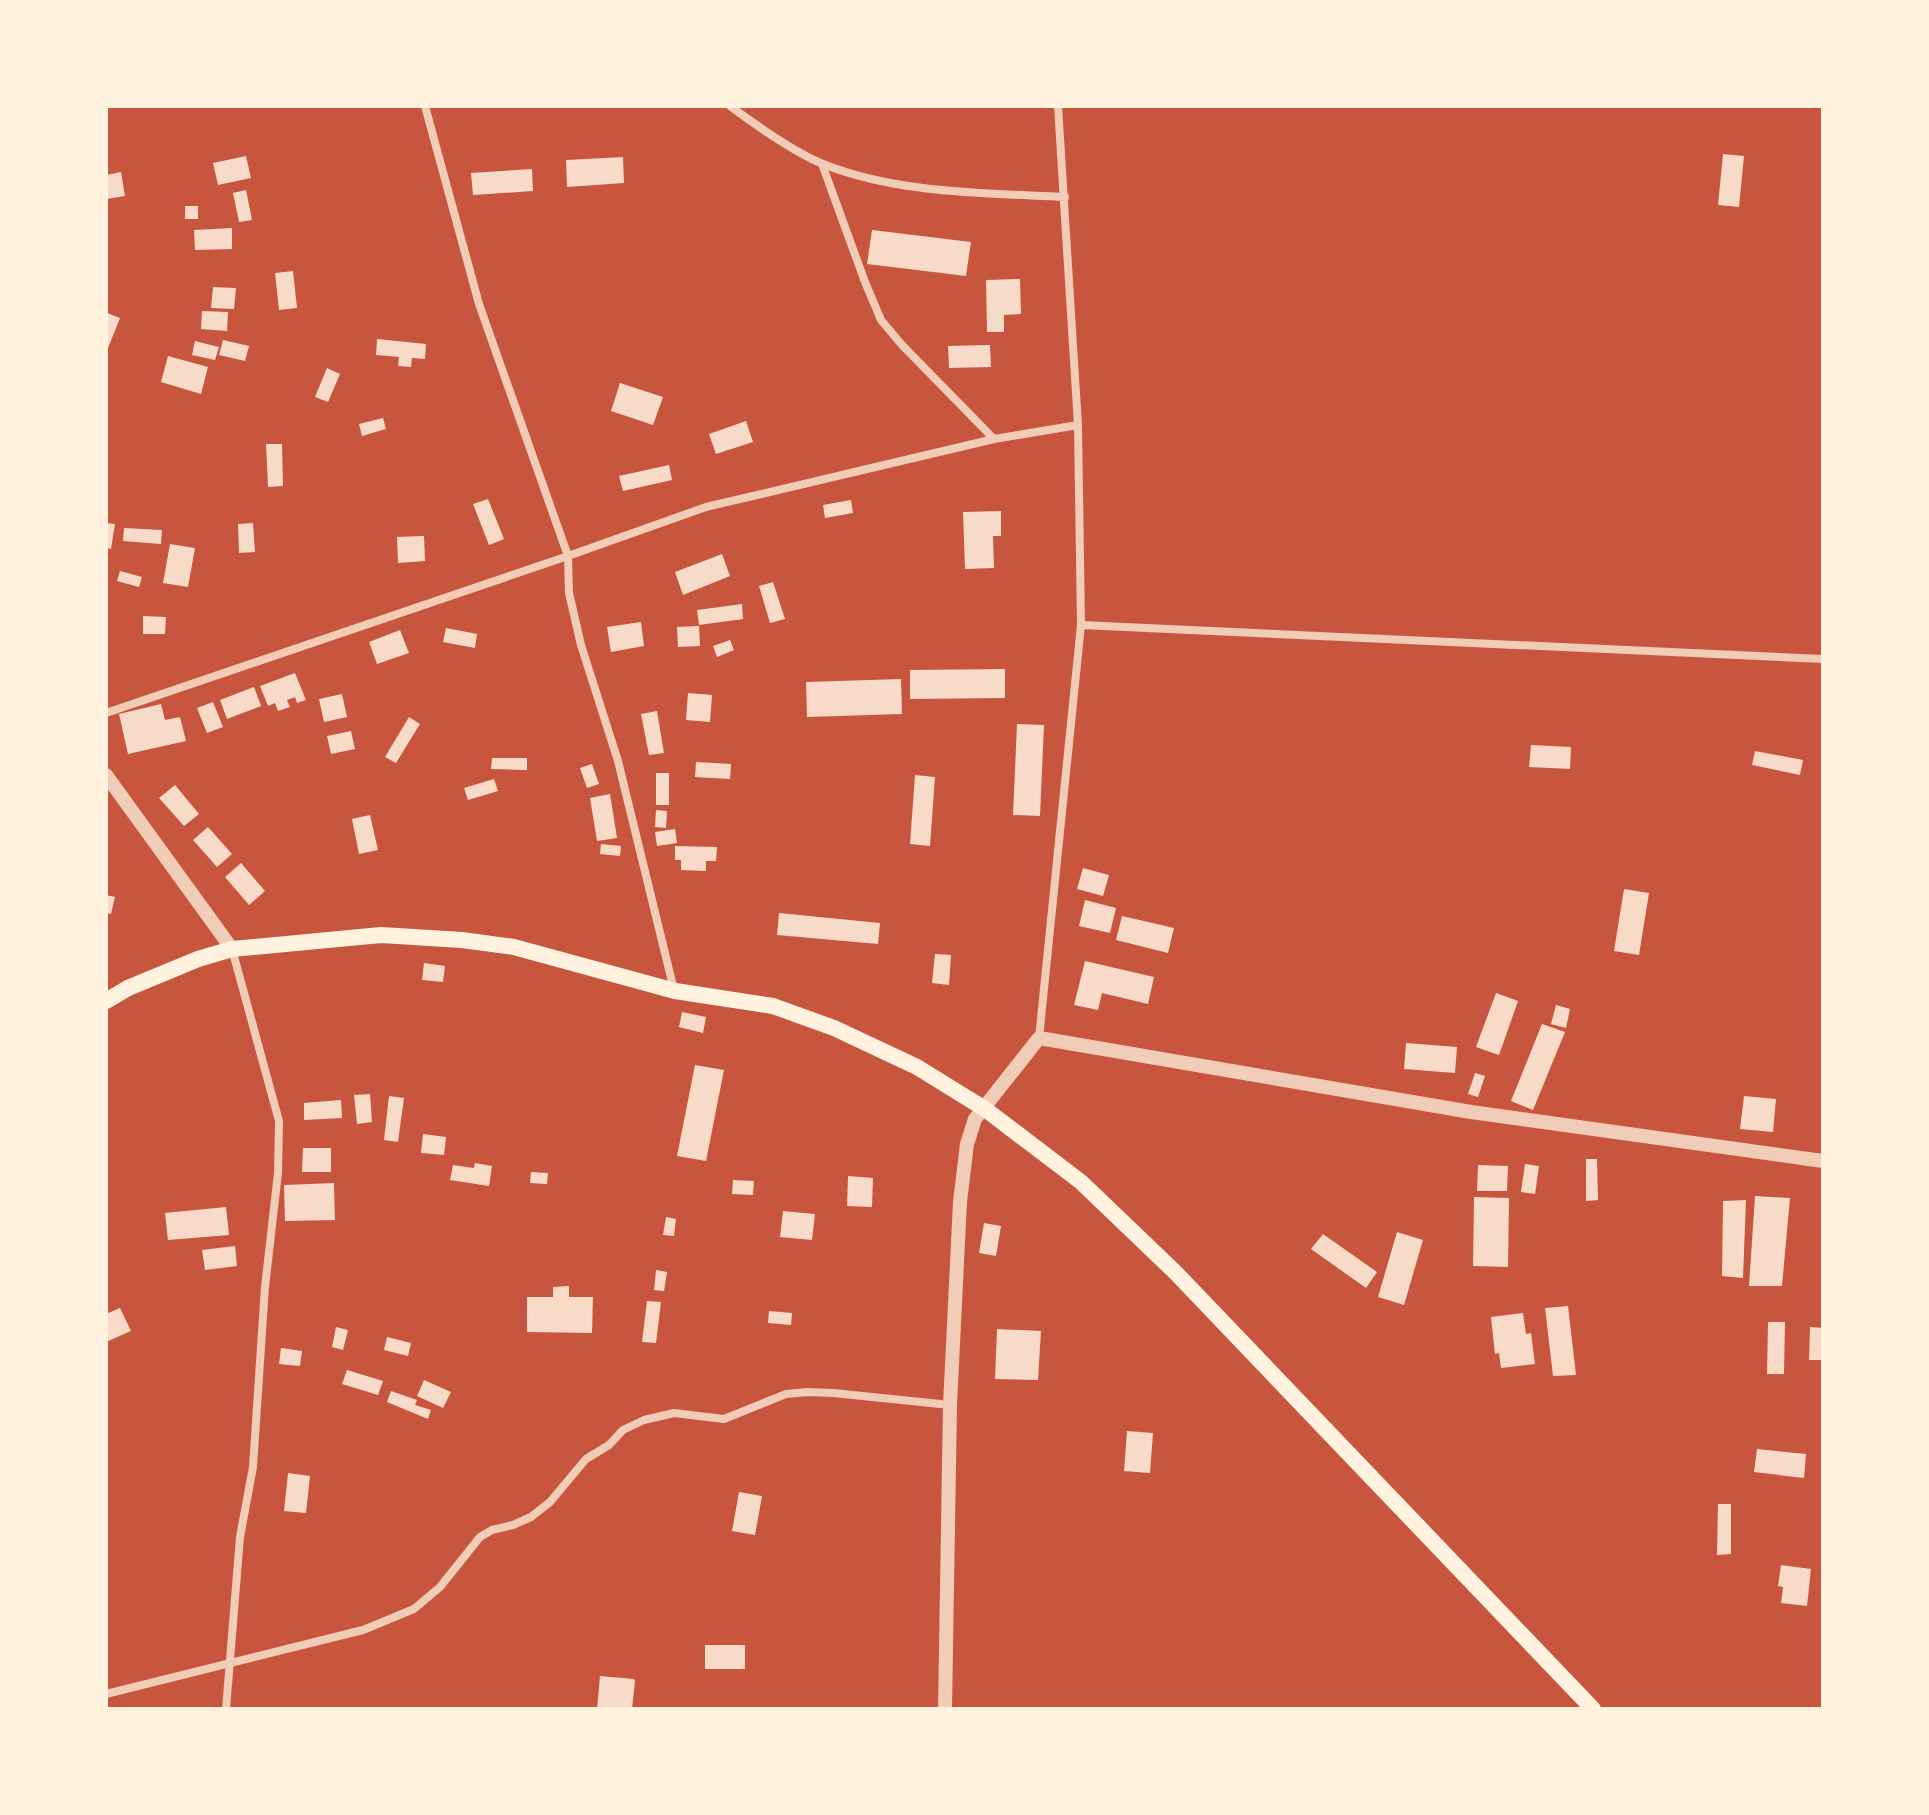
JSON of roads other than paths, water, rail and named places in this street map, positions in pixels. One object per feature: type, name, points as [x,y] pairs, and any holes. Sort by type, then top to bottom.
[{"type":"main road","points":[[106,1001],[128,988],[198,959],[232,949],[381,935],[462,940],[514,947],[675,991],[773,1006],[834,1028],[917,1067],[985,1109],[1081,1182],[1175,1272],[1593,1709]]},
{"type":"street","points":[[425,106],[479,304],[568,556],[569,593],[578,632],[618,761],[675,991]]},
{"type":"street","points":[[730,106],[822,164],[888,183],[969,192],[1065,197]]},
{"type":"street","points":[[945,1709],[950,1405],[960,1202],[967,1144],[975,1119],[1039,1038],[1081,625],[1078,425],[1058,106]]},
{"type":"street","points":[[822,164],[881,320],[994,439]]},
{"type":"street","points":[[106,713],[706,507],[994,439],[1078,425]]},
{"type":"street","points":[[1081,625],[1823,659]]},
{"type":"street","points":[[106,775],[232,949],[279,1121],[278,1173],[265,1287],[253,1467],[240,1537],[226,1709]]},
{"type":"street","points":[[1039,1038],[1471,1112],[1823,1161]]},
{"type":"street","points":[[106,1694],[363,1630],[414,1609],[440,1587],[480,1537],[531,1517],[550,1502],[586,1459],[609,1445],[623,1430],[644,1420],[674,1413],[724,1419],[786,1394],[807,1392],[950,1405]]}]
